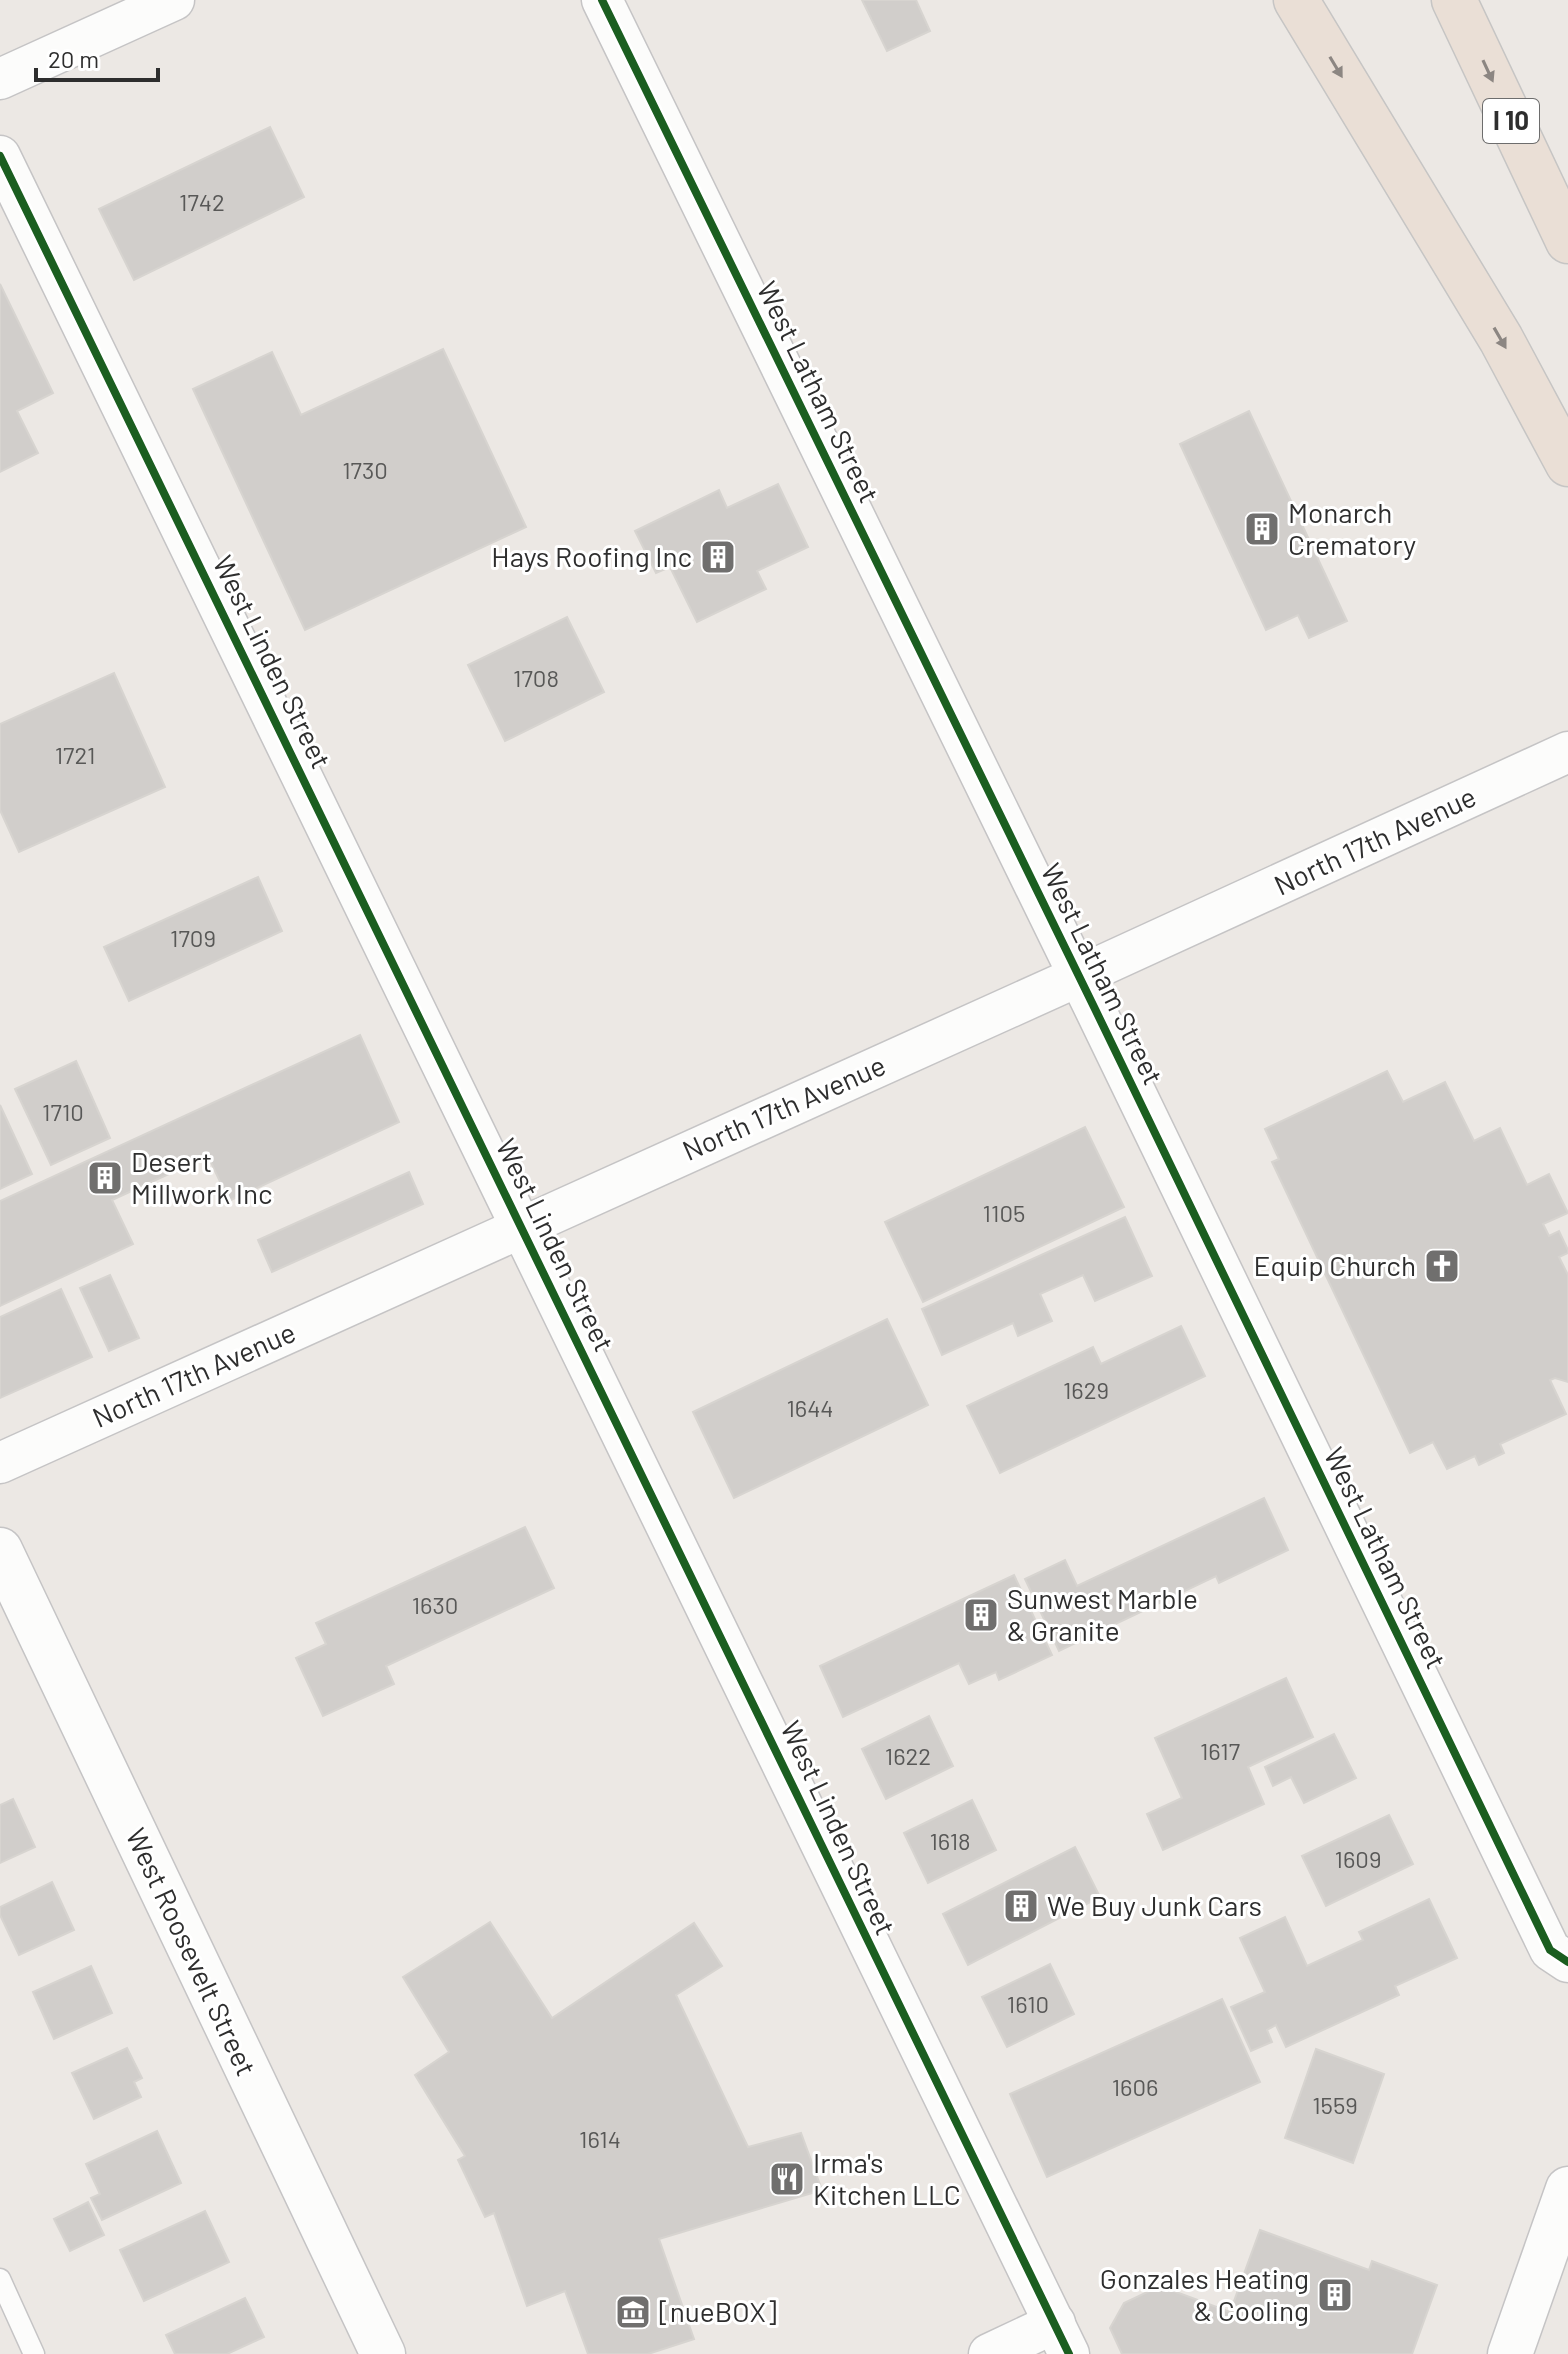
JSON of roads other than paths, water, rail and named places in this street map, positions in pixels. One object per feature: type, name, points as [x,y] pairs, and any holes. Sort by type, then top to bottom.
[{"type":"highway","points":[[1296,0],[1501,339],[1568,464]]},
{"type":"highway","name":"I 10","points":[[1454,0],[1568,241]]},
{"type":"street","points":[[0,79],[174,0]]},
{"type":"street","name":"West Latham Street","points":[[602,0],[1550,1950],[1568,1962]]},
{"type":"street","name":"West Linden Street","points":[[0,156],[1062,2339]]},
{"type":"street","name":"North 17th Avenue","points":[[0,1463],[1568,752]]},
{"type":"street","name":"West Roosevelt Street","points":[[0,1550],[383,2354]]},
{"type":"street","points":[[1510,2354],[1568,2189]]},
{"type":"street","points":[[989,2354],[1062,2339]]},
{"type":"lane","points":[[0,2279],[34,2354]]},
{"type":"place","name":"Monarch Crematory","points":[[1262,529]]},
{"type":"place","name":"Hays Roofing Inc","points":[[718,557]]},
{"type":"place","name":"Desert Millwork Inc","points":[[105,1178]]},
{"type":"place","name":"Equip Church","points":[[1442,1266]]},
{"type":"place","name":"Sunwest Marble & Granite","points":[[981,1615]]},
{"type":"place","name":"We Buy Junk Cars","points":[[1021,1906]]},
{"type":"place","name":"Irma's Kitchen LLC","points":[[787,2179]]},
{"type":"place","name":"Gonzales Heating & Cooling","points":[[1335,2295]]},
{"type":"place","name":"[nueBOX]","points":[[633,2312]]}]
